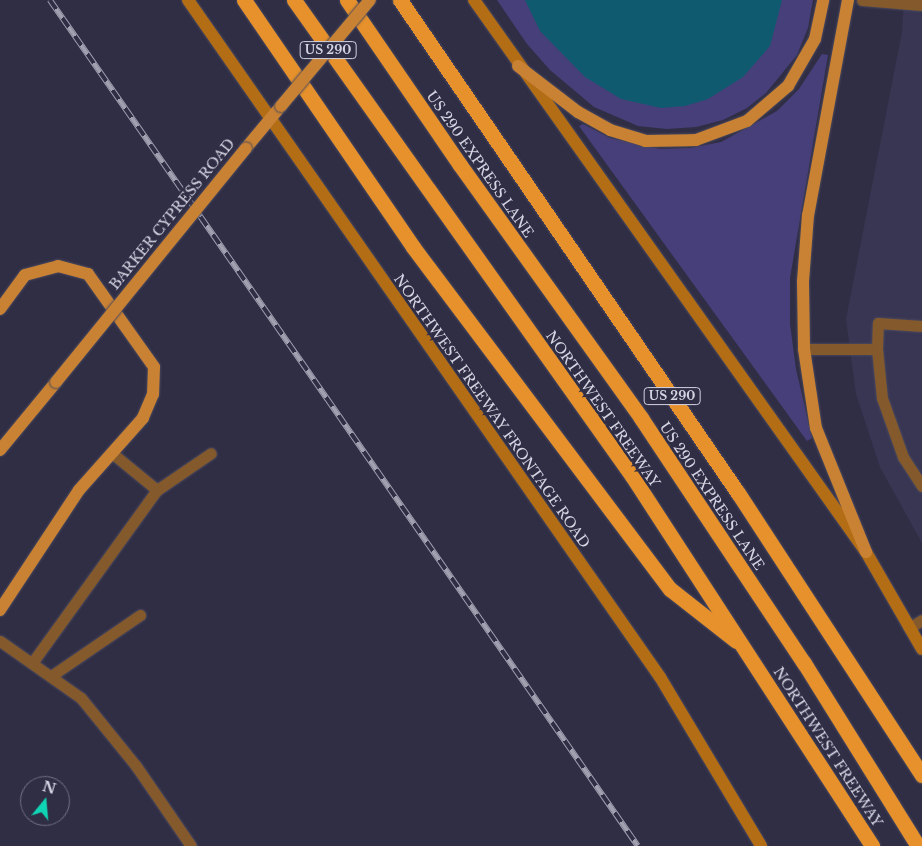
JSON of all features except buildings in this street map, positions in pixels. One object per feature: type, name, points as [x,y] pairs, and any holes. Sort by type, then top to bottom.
[{"type":"highway","points":[[244,0],[413,247],[670,589],[746,649]]},
{"type":"highway","name":"NORTHWEST FREEWAY","points":[[294,0],[632,476],[872,846]]},
{"type":"highway","name":"US 290 EXPRESS LANE","points":[[347,0],[641,418],[804,663],[918,846]]},
{"type":"highway","name":"US 290","points":[[400,0],[727,477],[922,775]]},
{"type":"main road","name":"NORTHWEST FREEWAY FRONTAGE ROAD","points":[[188,0],[269,119],[660,677],[761,846]]},
{"type":"main road","name":"BARKER CYPRESS ROAD","points":[[0,450],[269,119],[370,0]]},
{"type":"main road","points":[[474,0],[518,66],[866,552],[922,649]]},
{"type":"main road","points":[[518,66],[578,112],[610,130],[645,141],[696,140],[747,121],[788,86],[815,39],[823,0]]},
{"type":"main road","points":[[848,0],[808,215],[803,282],[804,349],[816,428],[866,552]]},
{"type":"main road","points":[[0,610],[79,490],[143,418],[153,394],[154,367],[88,274],[58,266],[25,274],[1,304]]},
{"type":"lane","points":[[862,0],[922,5]]},
{"type":"lane","points":[[922,326],[878,323],[877,349],[882,398],[904,457],[922,486]]},
{"type":"lane","points":[[804,349],[877,349]]},
{"type":"lane","points":[[112,453],[157,490]]},
{"type":"lane","points":[[32,663],[157,490],[211,453]]},
{"type":"lane","points":[[50,676],[140,615]]},
{"type":"lane","points":[[909,628],[922,620]]},
{"type":"lane","points":[[0,641],[82,698],[136,766],[192,846]]},
{"type":"shaded area","points":[[497,0],[813,0],[808,28],[797,55],[766,93],[747,108],[723,120],[696,127],[667,129],[638,126],[594,107],[550,70],[527,44]]},
{"type":"shaded area","points":[[904,0],[922,0],[922,543],[880,467],[856,394],[846,319],[902,32]]},
{"type":"shaded area","points":[[822,54],[828,55],[790,278],[790,324],[796,369],[812,438],[807,441],[579,126],[583,124],[610,138],[660,149],[690,148],[721,142],[777,111],[799,89]]},
{"type":"water","points":[[525,0],[782,0],[770,46],[743,77],[708,99],[685,106],[661,108],[621,99],[585,77],[540,31]]},
{"type":"railway","points":[[50,0],[638,846]]}]
